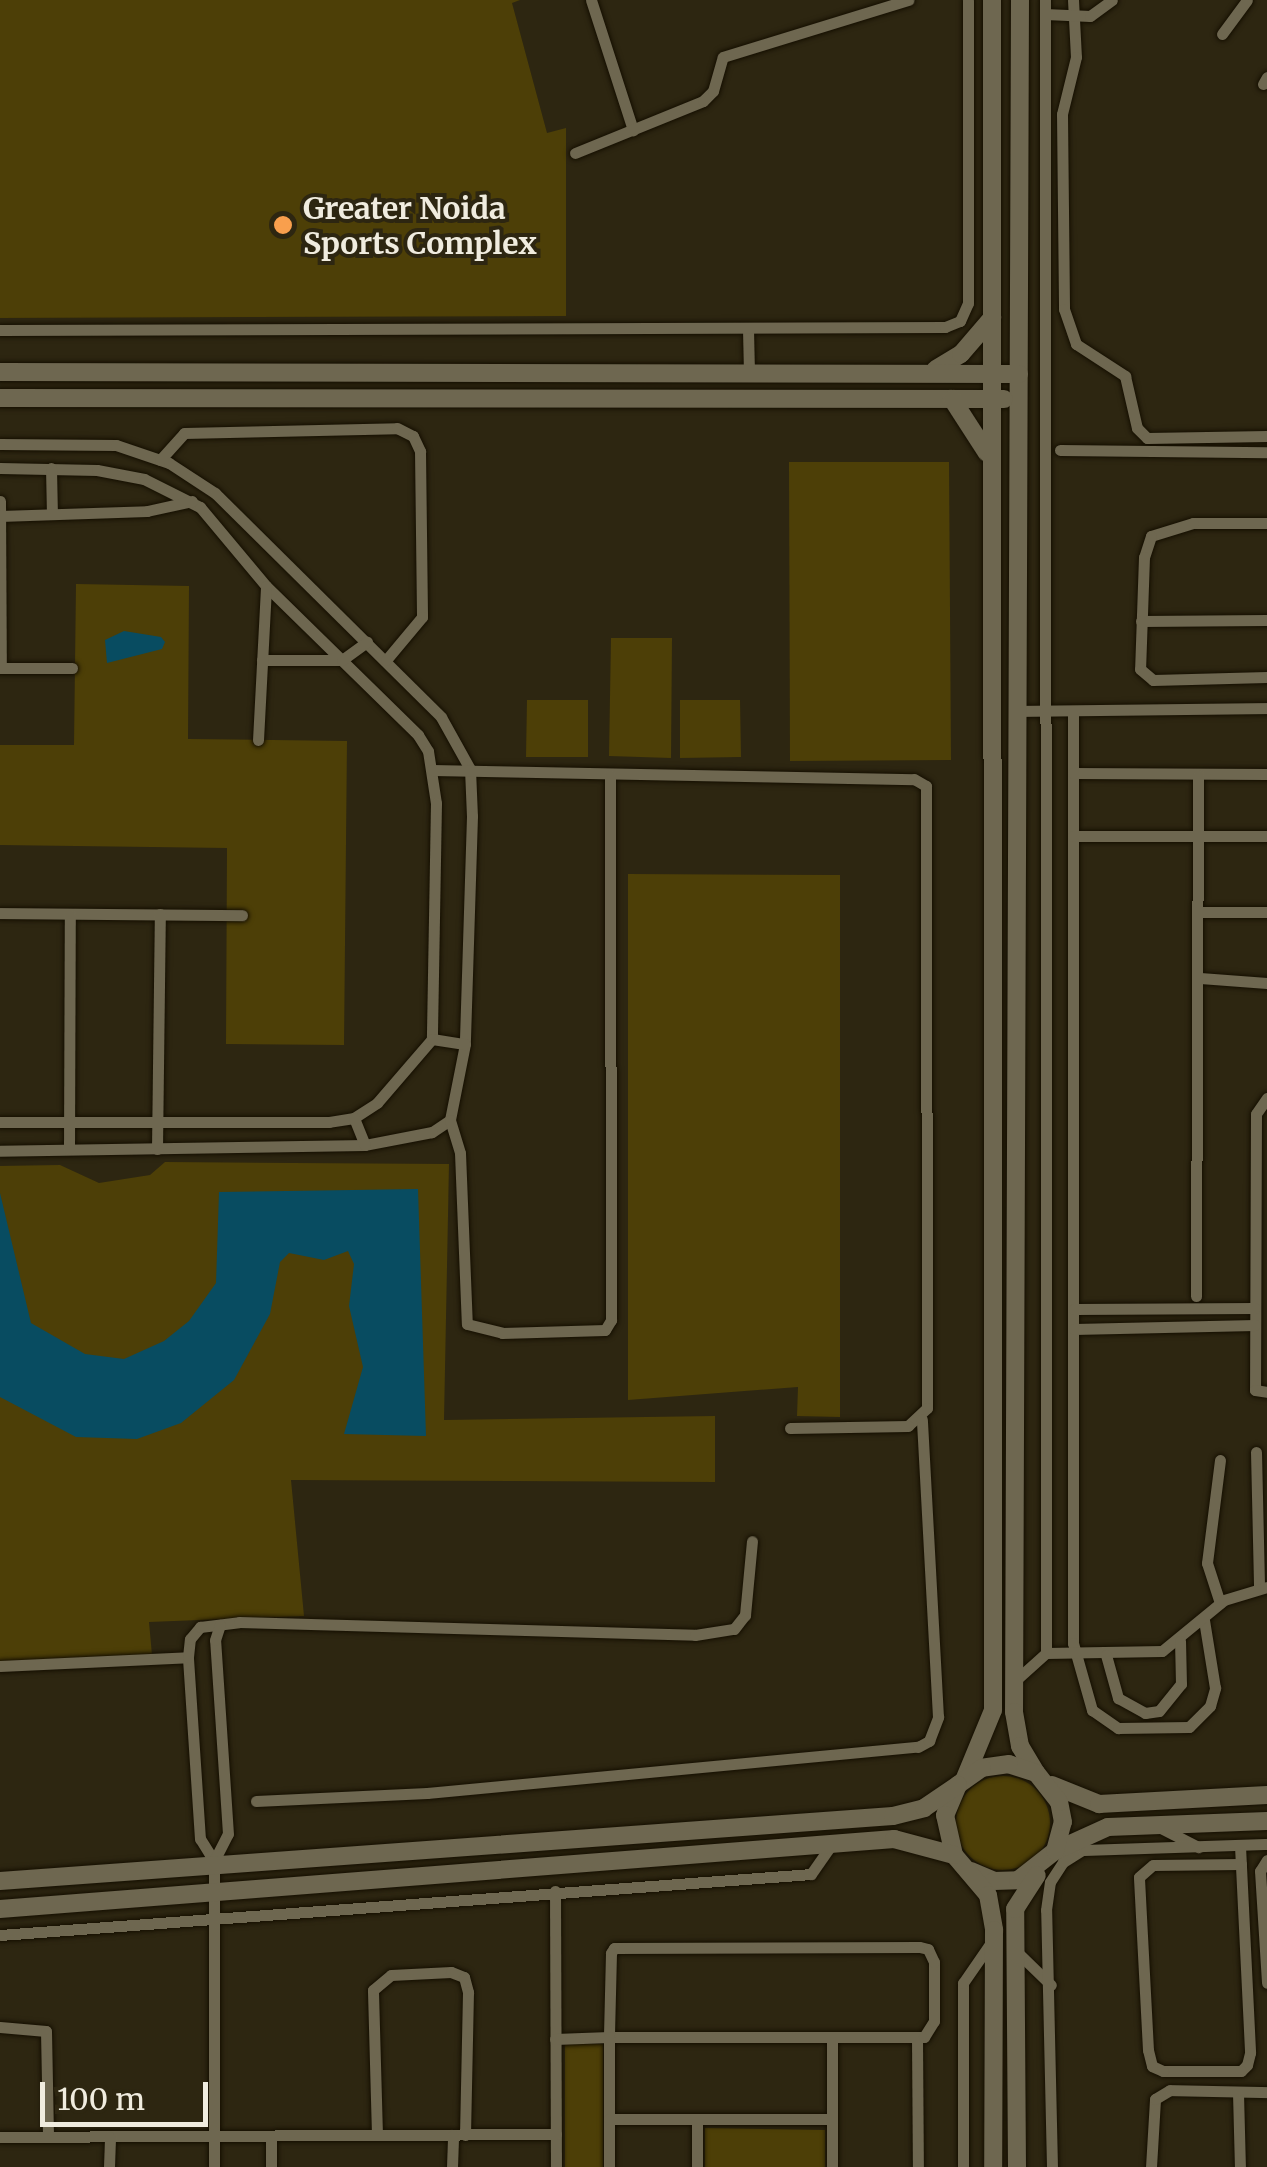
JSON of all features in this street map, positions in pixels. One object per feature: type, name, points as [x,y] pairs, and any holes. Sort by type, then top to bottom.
[{"type":"street","points":[[592,0],[633,130]]},
{"type":"street","points":[[574,153],[710,95],[723,57],[866,5],[908,0]]},
{"type":"street","points":[[0,330],[945,328],[960,321],[968,303],[968,0]]},
{"type":"street","points":[[982,0],[992,24]]},
{"type":"street","points":[[992,0],[993,1710],[945,1814],[954,1854],[988,1895],[994,1940],[994,2167]]},
{"type":"street","points":[[1017,2167],[1015,1908],[1051,1857],[1063,1822],[1020,1746],[1016,1680],[1023,0]]},
{"type":"street","points":[[1073,0],[1076,57],[1062,114],[1064,309],[1076,344],[1125,376],[1141,435],[1267,436]]},
{"type":"street","points":[[1046,1653],[1045,7],[1074,17],[1098,14],[1112,0]]},
{"type":"street","points":[[1222,34],[1247,0]]},
{"type":"street","points":[[968,97],[992,117]]},
{"type":"street","points":[[936,370],[961,354],[992,318]]},
{"type":"street","points":[[748,329],[748,373]]},
{"type":"street","points":[[0,372],[936,370],[1019,374]]},
{"type":"street","points":[[0,398],[1019,399]]},
{"type":"street","points":[[952,399],[982,436],[992,468]]},
{"type":"street","points":[[160,460],[184,432],[397,428],[413,436],[420,451],[422,617],[386,660]]},
{"type":"street","points":[[0,444],[88,442],[160,460],[216,493],[441,717],[470,768],[465,1044],[450,1120],[460,1152],[467,1324],[502,1333],[605,1330],[611,1281],[610,775]]},
{"type":"street","points":[[1060,450],[1267,452]]},
{"type":"street","points":[[0,468],[52,468],[144,479],[192,502],[266,586],[418,736],[432,770],[432,1039],[402,1079],[354,1118],[0,1122]]},
{"type":"street","points":[[52,468],[52,514]]},
{"type":"street","points":[[0,502],[1,668],[72,668]]},
{"type":"street","points":[[0,516],[166,510],[192,502]]},
{"type":"street","points":[[1267,522],[1192,523],[1150,536],[1140,669],[1147,678],[1267,678]]},
{"type":"street","points":[[258,740],[266,586]]},
{"type":"street","points":[[1141,622],[1267,620]]},
{"type":"street","points":[[262,660],[342,660],[368,642]]},
{"type":"street","points":[[1019,711],[1267,708]]},
{"type":"street","points":[[1074,710],[1075,1654],[1081,1684],[1104,1722],[1118,1728],[1189,1727],[1210,1706],[1215,1688],[1204,1620]]},
{"type":"street","points":[[256,1800],[427,1793],[918,1748],[929,1741],[938,1718],[922,1419],[932,1384],[926,786],[914,779],[432,770]]},
{"type":"street","points":[[1073,772],[1267,774]]},
{"type":"street","points":[[1196,1296],[1198,774]]},
{"type":"street","points":[[1073,836],[1267,836]]},
{"type":"street","points":[[0,912],[242,914]]},
{"type":"street","points":[[1199,912],[1267,912]]},
{"type":"street","points":[[157,1149],[160,914]]},
{"type":"street","points":[[69,1148],[70,915]]},
{"type":"street","points":[[1200,978],[1267,983]]},
{"type":"street","points":[[432,1039],[465,1044]]},
{"type":"street","points":[[1267,1098],[1256,1114],[1255,1308],[1255,1390],[1267,1392]]},
{"type":"street","points":[[354,1118],[365,1145]]},
{"type":"street","points":[[0,1151],[365,1145],[432,1132],[450,1120]]},
{"type":"street","points":[[1074,1309],[1255,1308]]},
{"type":"street","points":[[1074,1329],[1255,1325]]},
{"type":"street","points":[[790,1428],[908,1426],[922,1419]]},
{"type":"street","points":[[1016,1680],[1046,1653],[1106,1655],[1162,1651],[1180,1641],[1220,1603],[1263,1587],[1256,1452]]},
{"type":"street","points":[[1220,1460],[1207,1563],[1220,1603]]},
{"type":"street","points":[[214,1861],[200,1839],[188,1658],[195,1632],[220,1625],[715,1632],[734,1628],[744,1615],[752,1541]]},
{"type":"street","points":[[214,2167],[214,1861],[228,1834],[215,1640],[220,1625]]},
{"type":"street","points":[[1106,1655],[1118,1698],[1145,1713],[1158,1711],[1182,1684],[1180,1641]]},
{"type":"street","points":[[0,1666],[188,1658]]},
{"type":"street","points":[[0,1881],[214,1861],[893,1816],[924,1808],[961,1782],[1010,1764],[1098,1804],[1267,1795]]},
{"type":"street","points":[[971,1872],[994,1881],[1018,1880],[1097,1830],[1267,1821]]},
{"type":"street","points":[[1157,1826],[1200,1848]]},
{"type":"street","points":[[0,1909],[894,1839],[954,1854]]},
{"type":"street","points":[[0,1935],[811,1874],[832,1844]]},
{"type":"street","points":[[1052,2167],[1051,1985],[1046,1910],[1050,1882],[1063,1862],[1082,1850],[1267,1844]]},
{"type":"street","points":[[1240,1846],[1241,1864],[1247,2065],[1241,2071],[1163,2071],[1152,2066],[1148,2050],[1139,1877],[1153,1865],[1241,1864]]},
{"type":"street","points":[[1267,1860],[1260,1871],[1267,1984]]},
{"type":"street","points":[[554,1892],[556,2167]]},
{"type":"street","points":[[964,2167],[963,1983],[994,1940]]},
{"type":"street","points":[[555,2039],[609,2037],[917,2038],[928,2036],[934,2021],[928,1948],[623,1946],[611,1954],[609,2037],[608,2118],[609,2167]]},
{"type":"street","points":[[1015,1950],[1051,1985]]},
{"type":"street","points":[[377,2135],[374,1990],[390,1975],[450,1972],[464,1976],[468,1992],[459,2135],[452,2167]]},
{"type":"street","points":[[0,2027],[46,2031],[48,2137]]},
{"type":"street","points":[[832,2038],[832,2167]]},
{"type":"street","points":[[917,2038],[918,2167]]},
{"type":"street","points":[[1151,2167],[1155,2099],[1170,2090],[1267,2092]]},
{"type":"street","points":[[1238,2094],[1240,2167]]},
{"type":"street","points":[[608,2118],[832,2120]]},
{"type":"street","points":[[697,2119],[697,2167]]},
{"type":"street","points":[[0,2137],[556,2134]]},
{"type":"street","points":[[110,2136],[110,2167]]},
{"type":"street","points":[[271,2136],[271,2167]]},
{"type":"shaded area","name":"Greater Noida Sports Complex","points":[[0,0],[520,0],[512,3],[547,133],[566,128],[566,316],[0,318]]},
{"type":"shaded area","points":[[789,462],[949,462],[951,760],[790,761]]},
{"type":"shaded area","points":[[76,584],[189,586],[188,739],[347,741],[344,1045],[226,1044],[227,848],[0,845],[0,745],[74,745]]},
{"type":"shaded area","points":[[611,638],[672,638],[671,758],[609,756]]},
{"type":"shaded area","points":[[527,700],[588,700],[588,757],[526,757]]},
{"type":"shaded area","points":[[680,700],[740,700],[741,757],[680,758]]},
{"type":"shaded area","points":[[628,874],[840,875],[840,1417],[797,1416],[798,1387],[628,1400]]},
{"type":"shaded area","points":[[165,1162],[449,1164],[444,1420],[715,1416],[715,1482],[291,1480],[304,1616],[149,1622],[152,1655],[0,1663],[0,1166],[60,1165],[99,1183],[150,1175]]},
{"type":"shaded area","points":[[994,1776],[1012,1776],[1037,1789],[1047,1805],[1047,1841],[1037,1857],[1012,1870],[994,1870],[969,1857],[956,1832],[956,1814],[969,1789]]},
{"type":"shaded area","points":[[565,2044],[603,2044],[603,2167],[565,2167]]},
{"type":"shaded area","points":[[705,2128],[825,2130],[825,2167],[705,2167]]},
{"type":"water","points":[[124,631],[161,637],[165,642],[162,649],[107,663],[105,640]]},
{"type":"water","points":[[418,1189],[426,1436],[344,1434],[363,1367],[349,1306],[354,1264],[348,1251],[324,1260],[289,1253],[280,1262],[270,1314],[234,1380],[181,1423],[137,1439],[76,1437],[0,1397],[0,1193],[31,1323],[85,1354],[124,1359],[164,1341],[189,1321],[216,1283],[219,1192]]},
{"type":"place","name":"Greater Noida Sports Complex","points":[[283,225]]}]
